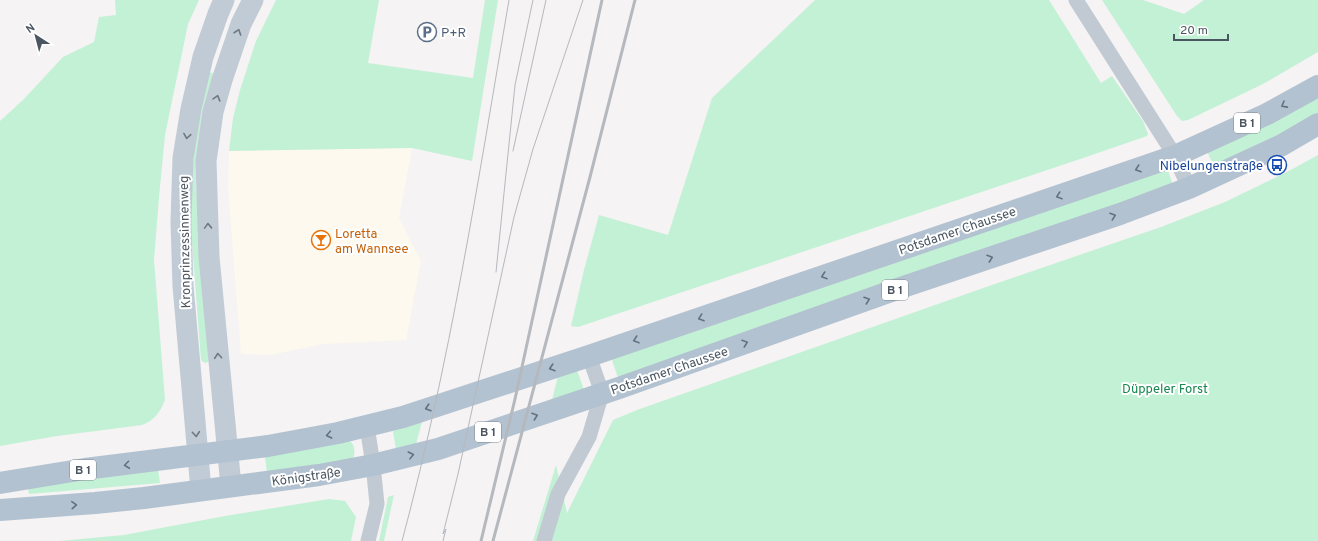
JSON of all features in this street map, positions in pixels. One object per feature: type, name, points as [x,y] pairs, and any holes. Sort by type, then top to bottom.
[{"type":"main road","name":"Kronprinzessinnenweg","points":[[201,490],[183,286],[181,222],[183,158],[191,109],[203,57],[224,0]]},
{"type":"main road","name":"Kronprinzessinnenweg","points":[[231,486],[209,257],[206,161],[213,112],[217,98],[241,24],[253,0]]},
{"type":"main road","name":"Potsdamer Chaussee","points":[[589,356],[1175,156],[1268,114],[1318,86]]},
{"type":"main road","name":"Potsdamer Chaussee","points":[[602,393],[904,287],[1120,214],[1189,188],[1282,145],[1318,124]]},
{"type":"main road","name":"B 1","points":[[0,483],[85,469],[198,456],[300,441],[403,417],[589,356]]},
{"type":"main road","points":[[191,381],[220,378]]},
{"type":"main road","name":"Königstraße","points":[[0,510],[95,503],[319,475],[373,465],[438,448],[602,393]]},
{"type":"street","points":[[1076,0],[1175,156],[1189,188]]},
{"type":"street","points":[[544,541],[558,494],[589,437],[602,393],[589,356]]},
{"type":"street","points":[[366,426],[373,465],[377,504],[368,541]]},
{"type":"shaded area","name":"Loretta am Wannsee","points":[[412,148],[399,218],[421,261],[406,340],[322,344],[271,355],[241,354],[228,188],[229,151]]},
{"type":"green space","points":[[115,0],[199,0],[188,24],[165,135],[159,197],[154,260],[165,400],[156,415],[150,421],[142,425],[57,436],[0,446],[0,121],[23,100],[63,57],[94,42],[99,17],[116,15]]},
{"type":"green space","points":[[276,0],[379,0],[368,63],[473,78],[485,0],[498,0],[472,161],[412,148],[229,151],[233,118],[240,90],[256,41]]},
{"type":"green space","points":[[815,0],[1049,0],[1101,83],[1112,76],[1143,121],[1148,134],[1147,136],[1089,156],[578,327],[571,326],[599,215],[668,235],[712,98]]},
{"type":"green space","points":[[1102,0],[1143,0],[1184,14],[1204,0],[1318,0],[1318,52],[1263,84],[1188,120],[1182,121],[1177,116]]},
{"type":"green space","points":[[209,72],[215,74],[196,161],[196,182],[209,361],[206,363],[201,360],[190,206],[194,149]]},
{"type":"green space","points":[[1318,96],[1318,115],[1214,167],[1207,151]]},
{"type":"green space","name":"Düppeler Forst","points":[[1318,155],[1318,541],[533,541],[556,465],[567,513],[613,420],[637,410],[989,286],[1161,227],[1225,202]]},
{"type":"green space","points":[[1167,168],[1173,185],[618,378],[611,357]]},
{"type":"green space","points":[[577,370],[584,390],[552,400],[558,376]]},
{"type":"green space","points":[[422,422],[416,444],[396,450],[393,431]]},
{"type":"green space","points":[[349,441],[353,444],[354,449],[352,460],[267,473],[265,457]]},
{"type":"green space","points":[[158,469],[160,483],[29,494],[28,488]]},
{"type":"green space","points":[[394,495],[384,541],[379,541],[388,497]]},
{"type":"green space","points":[[329,499],[345,501],[356,517],[351,541],[59,541],[124,535],[225,516]]},
{"type":"tram line","points":[[402,541],[435,407],[449,339],[509,0]]},
{"type":"tram line","points":[[496,272],[515,85],[533,0]]},
{"type":"tram line","points":[[513,151],[546,0]]},
{"type":"tram line","points":[[443,541],[446,529],[443,534],[458,474],[514,217],[533,149],[583,0]]},
{"type":"railway","points":[[481,541],[515,399],[602,0]]},
{"type":"railway","points":[[493,541],[590,177],[635,0]]},
{"type":"place","name":"P+R","points":[[427,32]]},
{"type":"place","name":"Nibelungenstraße","points":[[1277,165]]},
{"type":"place","name":"Loretta am Wannsee","points":[[321,240]]}]
